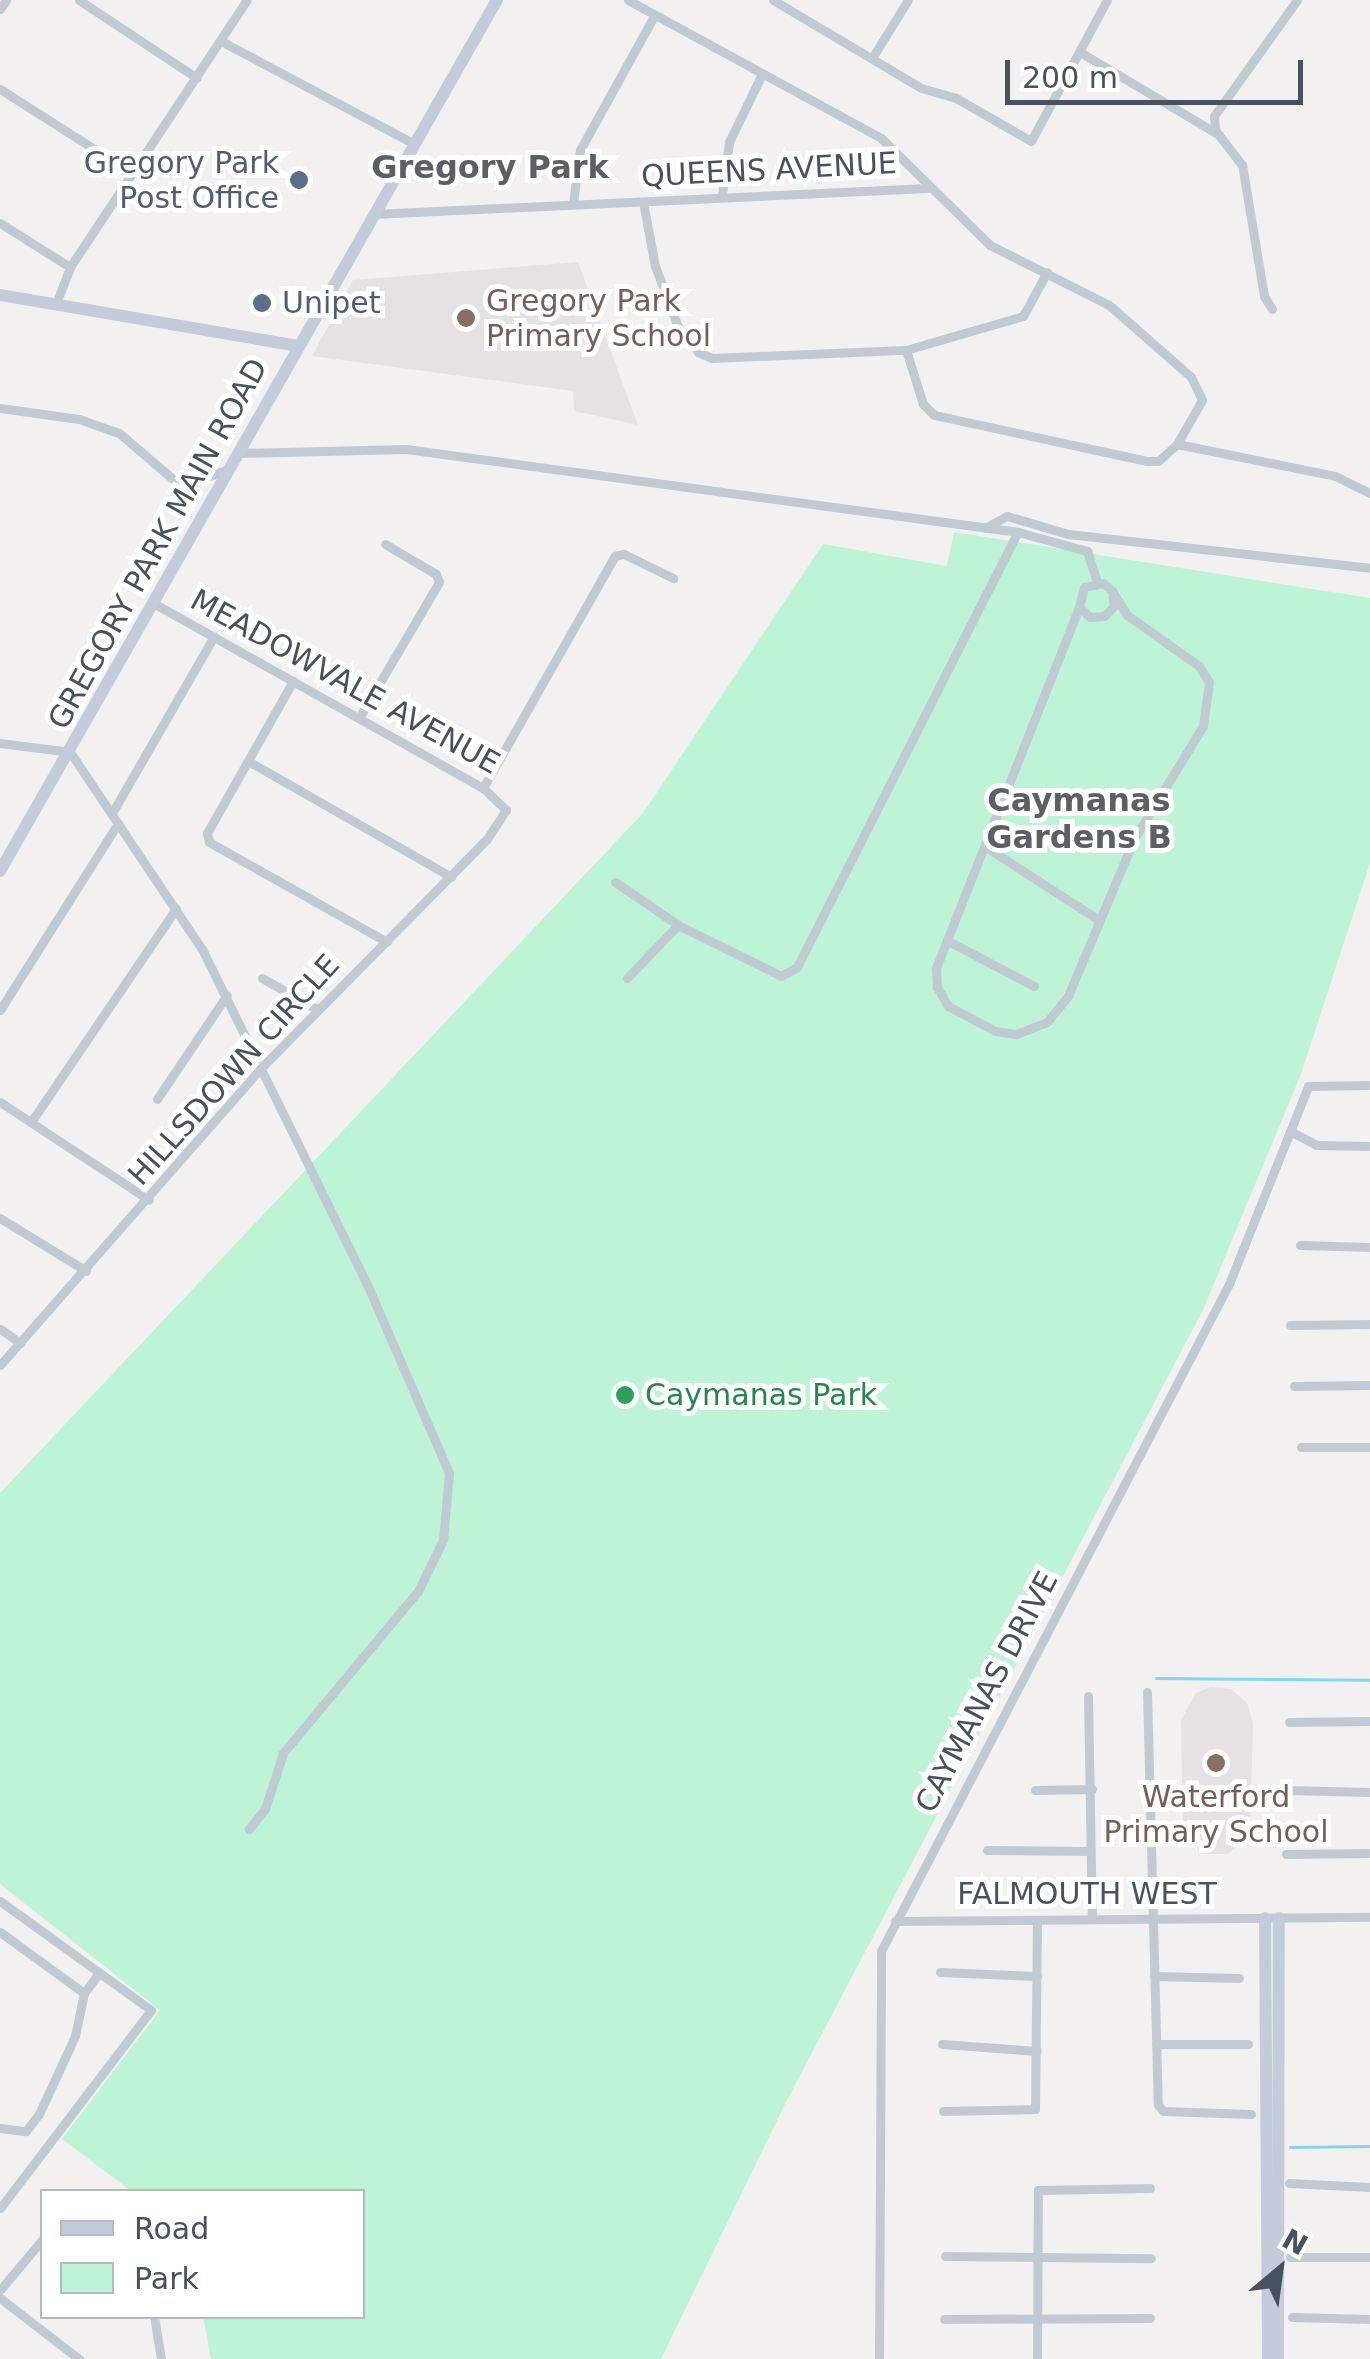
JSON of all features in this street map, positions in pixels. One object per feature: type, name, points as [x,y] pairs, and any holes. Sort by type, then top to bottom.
[{"type":"street","points":[[0,10],[6,0]]},
{"type":"street","points":[[78,0],[197,78]]},
{"type":"street","points":[[56,304],[70,267],[246,0]]},
{"type":"street","points":[[297,346],[411,142],[497,0]]},
{"type":"street","points":[[628,0],[761,76],[881,138],[927,188],[990,245],[1109,305],[1191,377],[1202,400],[1177,444],[1158,461],[1147,461],[934,415],[923,404],[906,350]]},
{"type":"street","points":[[773,0],[872,58],[1031,142],[1107,0]]},
{"type":"street","points":[[872,58],[908,0]]},
{"type":"street","points":[[1272,308],[1264,296],[1242,165],[1214,125],[1219,106],[1298,0]]},
{"type":"street","points":[[573,203],[580,150],[654,16]]},
{"type":"street","points":[[221,42],[411,142]]},
{"type":"street","points":[[1080,52],[1222,137]]},
{"type":"street","points":[[722,194],[729,142],[761,76]]},
{"type":"street","points":[[0,89],[132,173]]},
{"type":"street","name":"QUEENS AVENUE","points":[[373,214],[643,202],[722,194],[927,188]]},
{"type":"street","points":[[643,202],[655,266],[684,340],[698,352],[808,358],[906,350],[1023,316],[1047,272]]},
{"type":"street","points":[[0,223],[70,267]]},
{"type":"street","name":"GREGORY PARK MAIN ROAD","points":[[0,295],[297,346],[0,871]]},
{"type":"street","points":[[0,408],[78,419],[119,434],[181,486],[231,468]]},
{"type":"street","points":[[1177,444],[1335,476],[1370,493]]},
{"type":"street","points":[[239,453],[406,449],[1018,532],[1087,552],[1097,582],[1112,592],[1127,616],[1199,666],[1209,682],[1209,701],[1203,726],[1134,838],[1058,1010],[1016,1034],[976,1026],[941,998],[936,969],[1080,607],[1079,593],[1097,582]]},
{"type":"street","points":[[985,528],[1007,516],[1068,534],[1370,568]]},
{"type":"street","points":[[615,882],[678,925],[781,976],[797,967],[1018,532]]},
{"type":"street","points":[[359,718],[439,582],[385,544]]},
{"type":"street","points":[[483,788],[615,556],[673,578]]},
{"type":"street","points":[[1080,607],[1090,617],[1104,616],[1114,606],[1112,592]]},
{"type":"street","name":"MEADOWVALE AVENUE","points":[[154,603],[483,788],[506,810]]},
{"type":"street","points":[[0,1010],[115,818],[214,636]]},
{"type":"street","points":[[293,681],[207,833],[209,842],[387,942]]},
{"type":"street","points":[[0,743],[70,752],[176,908],[227,995],[366,1282],[448,1472],[443,1540],[418,1590],[283,1753],[264,1810],[249,1829]]},
{"type":"street","points":[[248,761],[451,876]]},
{"type":"street","name":"HILLSDOWN CIRCLE","points":[[0,1364],[149,1200],[260,1069],[451,876],[506,810]]},
{"type":"street","points":[[986,847],[1099,920]]},
{"type":"street","points":[[32,1122],[176,908]]},
{"type":"street","points":[[627,978],[678,925]]},
{"type":"street","points":[[948,941],[1034,986]]},
{"type":"street","points":[[262,978],[318,1010]]},
{"type":"street","points":[[157,1099],[227,995]]},
{"type":"street","name":"CAYMANAS DRIVE","points":[[879,2359],[880,1951],[1229,1284],[1308,1086],[1370,1086]]},
{"type":"street","points":[[0,1102],[149,1200]]},
{"type":"street","points":[[1290,1131],[1316,1146],[1370,1146]]},
{"type":"street","points":[[0,1218],[86,1270]]},
{"type":"street","points":[[1300,1244],[1370,1246]]},
{"type":"street","points":[[1290,1325],[1370,1324]]},
{"type":"street","points":[[0,1328],[21,1342]]},
{"type":"street","points":[[1294,1386],[1370,1385]]},
{"type":"street","points":[[1300,1447],[1370,1448]]},
{"type":"street","points":[[1148,1692],[1149,1918],[1159,2109],[1251,2114]]},
{"type":"street","points":[[1088,1696],[1092,1920]]},
{"type":"street","points":[[1288,1722],[1370,1721]]},
{"type":"street","points":[[1036,1790],[1092,1789]]},
{"type":"street","points":[[1287,1790],[1370,1792]]},
{"type":"street","points":[[987,1850],[1090,1851]]},
{"type":"street","points":[[1286,1854],[1370,1853]]},
{"type":"street","points":[[0,1900],[151,2010],[0,2208]]},
{"type":"street","name":"FALMOUTH WEST","points":[[896,1921],[1370,1917]]},
{"type":"street","points":[[1268,2359],[1272,1918]]},
{"type":"street","points":[[1272,1918],[1278,2359]]},
{"type":"street","points":[[943,2111],[1033,2111],[1037,1920]]},
{"type":"street","points":[[0,1932],[84,1993]]},
{"type":"street","points":[[0,2128],[26,2131],[39,2114],[75,2036],[84,1993],[99,1972]]},
{"type":"street","points":[[940,1972],[1037,1976]]},
{"type":"street","points":[[1154,1976],[1239,1978]]},
{"type":"street","points":[[942,2044],[1037,2051]]},
{"type":"street","points":[[1156,2044],[1248,2044]]},
{"type":"street","points":[[1289,2183],[1370,2187]]},
{"type":"street","points":[[1037,2359],[1038,2190],[1150,2188]]},
{"type":"street","points":[[0,2290],[38,2243]]},
{"type":"street","points":[[945,2256],[1151,2258]]},
{"type":"street","points":[[1290,2257],[1370,2257]]},
{"type":"street","points":[[0,2298],[79,2359]]},
{"type":"street","points":[[1292,2317],[1370,2318]]},
{"type":"street","points":[[944,2319],[1150,2318]]},
{"type":"street","points":[[154,2319],[161,2359]]},
{"type":"shaded area","name":"Gregory Park Primary School","points":[[578,262],[638,425],[574,411],[573,391],[312,356],[353,280]]},
{"type":"shaded area","name":"Waterford Primary School","points":[[1210,1687],[1231,1689],[1247,1703],[1253,1723],[1250,1836],[1228,1854],[1203,1854],[1183,1833],[1181,1720],[1196,1693]]},
{"type":"green space","name":"Caymanas Park","points":[[954,532],[1370,598],[1370,863],[1301,1074],[1203,1310],[786,2102],[661,2359],[211,2359],[203,2319],[365,2319],[365,2189],[128,2189],[62,2139],[160,2010],[0,1884],[0,1493],[643,813],[823,544],[947,566]]},
{"type":"waterway","points":[[1156,1678],[1370,1680]]},
{"type":"waterway","points":[[1290,2147],[1370,2146]]},
{"type":"place","name":"Gregory Park Post Office","points":[[299,180]]},
{"type":"place","name":"Unipet","points":[[262,303]]},
{"type":"place","name":"Gregory Park Primary School","points":[[466,318]]},
{"type":"place","name":"Caymanas Park","points":[[625,1395]]},
{"type":"place","name":"Waterford Primary School","points":[[1216,1763]]},
{"type":"district","name":"Gregory Park","points":[[490,167]]},
{"type":"district","name":"Caymanas Gardens B","points":[[1079,820]]}]
